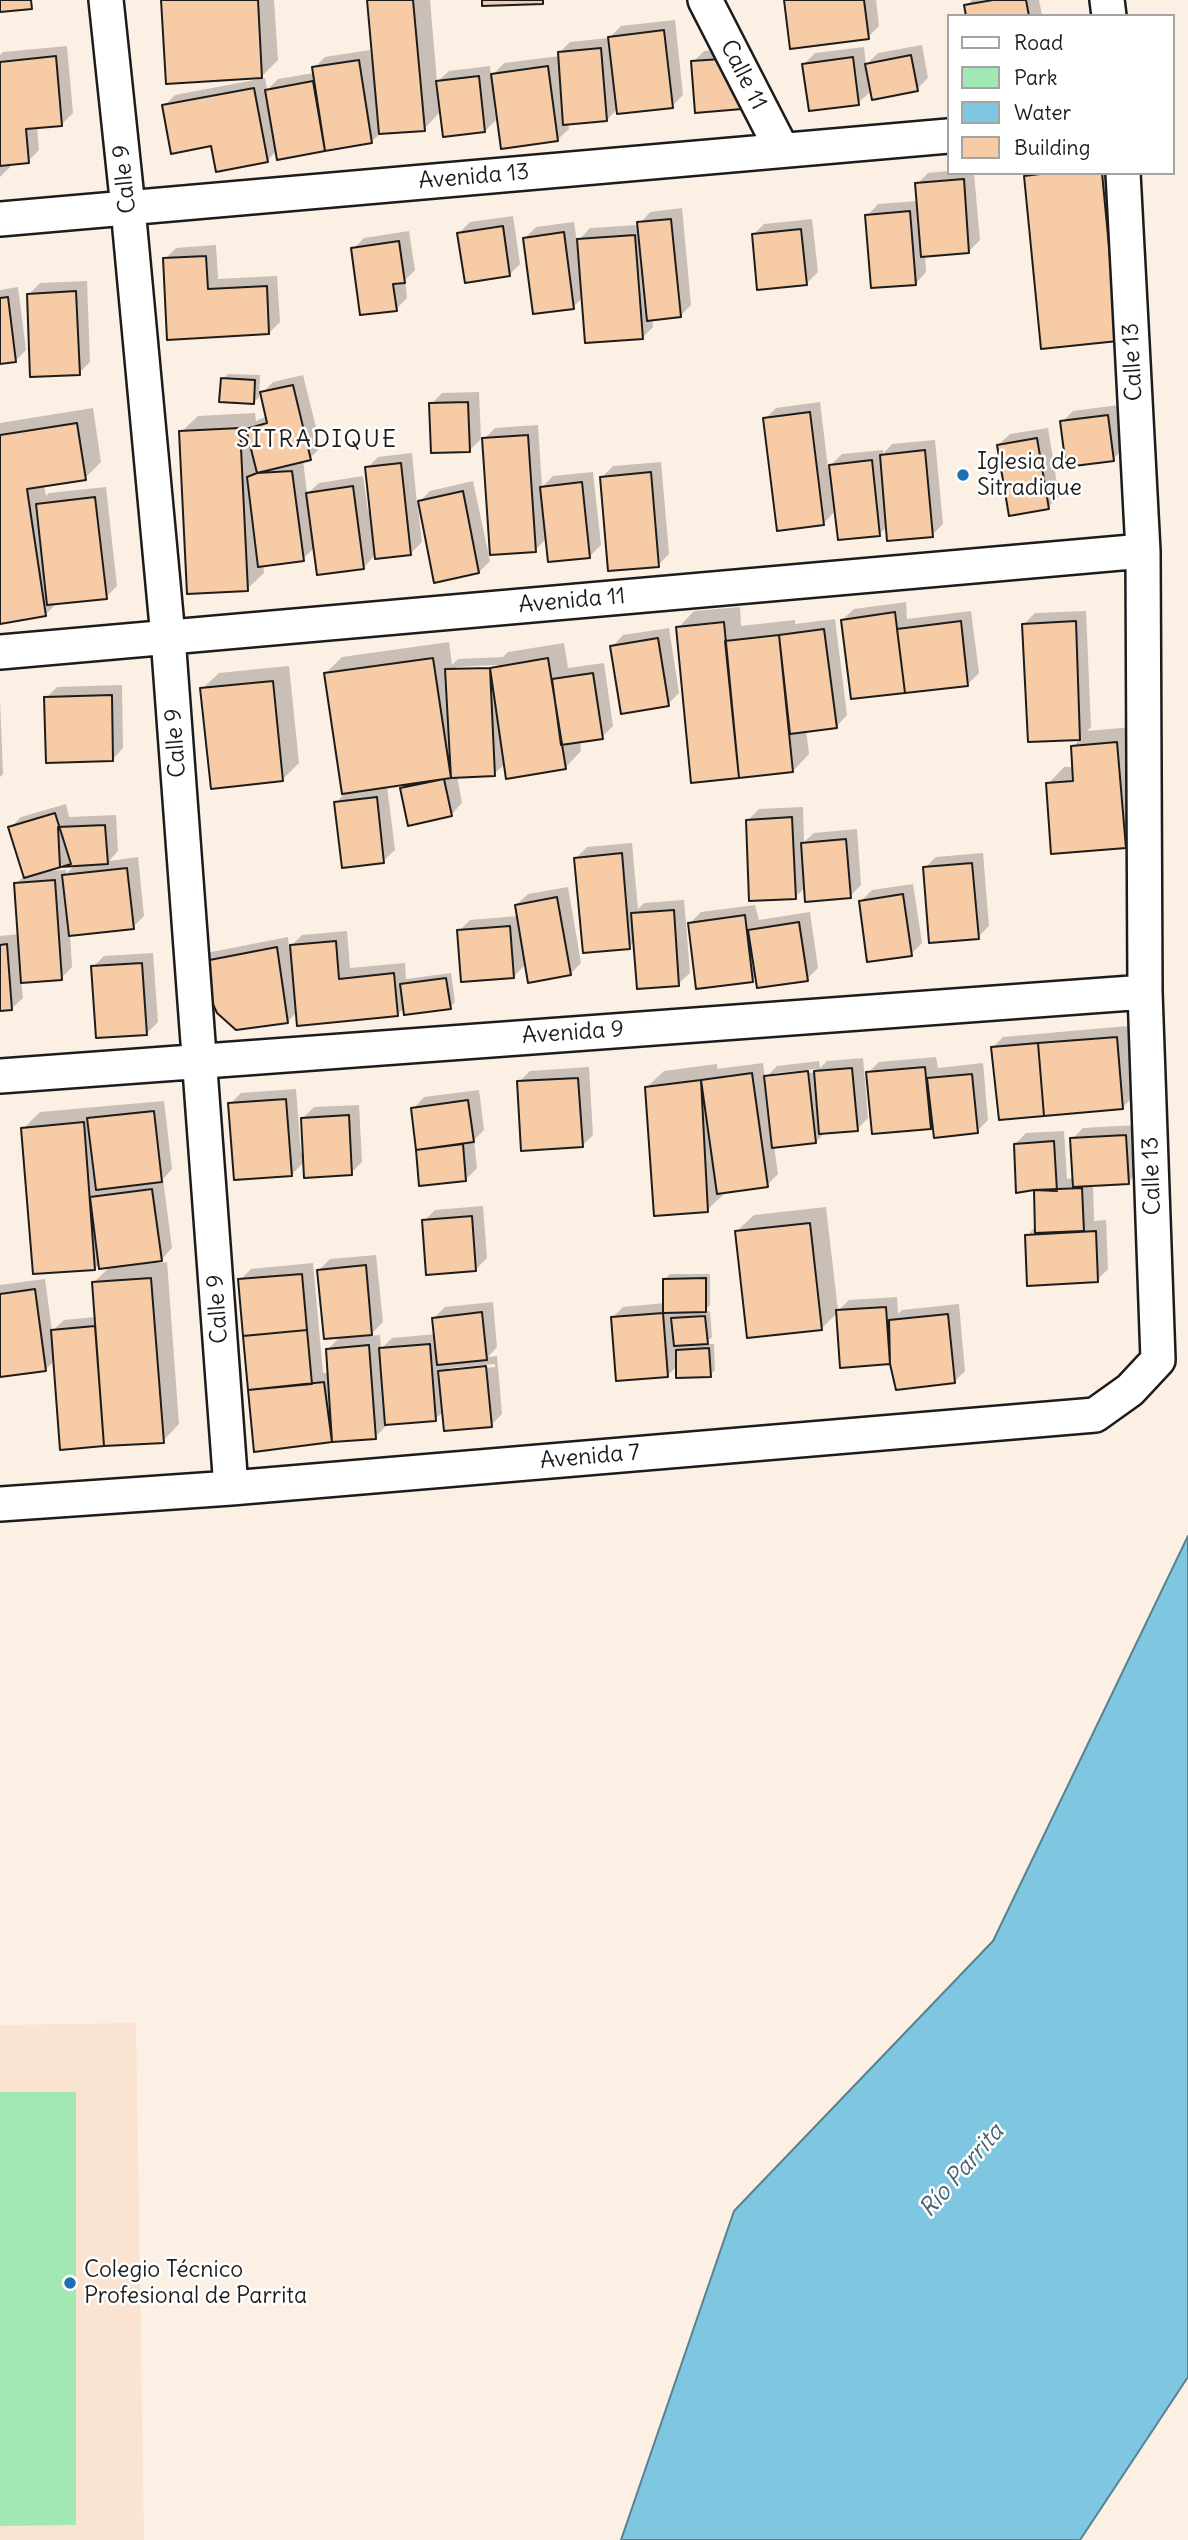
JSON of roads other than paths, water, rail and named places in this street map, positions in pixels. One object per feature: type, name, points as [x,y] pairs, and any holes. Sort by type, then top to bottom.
[{"type":"street","name":"Calle 9","points":[[106,0],[168,637],[231,1488]]},
{"type":"street","name":"Calle 11","points":[[705,0],[782,150]]},
{"type":"street","name":"Avenida 13","points":[[0,219],[946,136]]},
{"type":"street","name":"Calle 13","points":[[1123,175],[1143,551],[1145,992],[1158,1360]]},
{"type":"street","name":"Avenida 11","points":[[0,652],[1143,551]]},
{"type":"street","name":"Avenida 9","points":[[0,1076],[1145,992]]},
{"type":"street","name":"Avenida 7","points":[[0,1504],[231,1488],[1095,1415],[1130,1390],[1158,1360]]},
{"type":"water","name":"Río Parrita","points":[[1188,1536],[1188,2377],[1080,2540],[621,2540],[734,2211],[993,1941]]},
{"type":"place","name":"Iglesia de Sitradique","points":[[963,475]]},
{"type":"place","name":"Colegio Técnico Profesional de Parrita","points":[[70,2283]]},
{"type":"district","name":"SITRADIQUE","points":[[317,440]]}]
